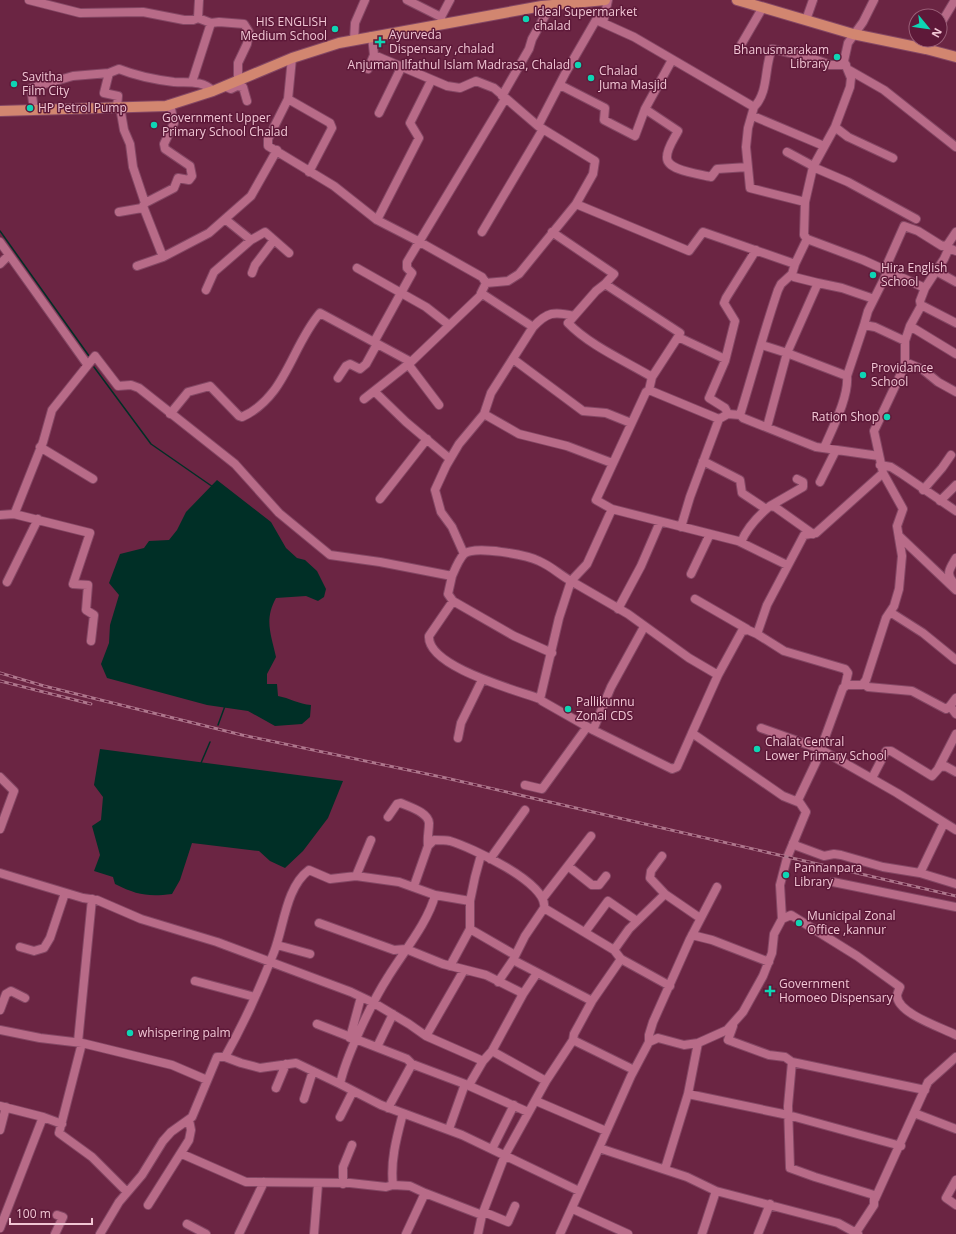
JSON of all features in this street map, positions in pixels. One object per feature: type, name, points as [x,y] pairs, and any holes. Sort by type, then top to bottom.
[{"type":"main road","points":[[0,111],[170,104],[213,91],[238,79],[292,58],[354,40],[442,20],[551,3],[607,0]]},
{"type":"main road","points":[[743,1],[853,34],[908,41]]},
{"type":"main road","points":[[937,48],[956,57]]},
{"type":"street","points":[[29,0],[80,13],[143,12],[184,20],[193,20],[198,18],[211,23],[219,22],[244,24],[249,32],[247,44],[238,63],[238,79]]},
{"type":"street","points":[[198,18],[199,0]]},
{"type":"street","points":[[354,40],[355,23],[365,0]]},
{"type":"street","points":[[407,0],[442,20],[450,0]]},
{"type":"street","points":[[603,23],[607,0]]},
{"type":"street","points":[[806,20],[813,0]]},
{"type":"street","points":[[874,0],[863,22],[853,34],[844,58],[851,78],[850,87],[836,127],[813,167],[805,202],[804,232],[807,239],[887,270],[925,288]]},
{"type":"street","points":[[948,12],[955,0]]},
{"type":"street","points":[[338,378],[346,366],[350,364],[360,369],[366,364],[412,273],[406,268],[407,262],[504,97],[551,3]]},
{"type":"street","points":[[738,50],[763,7]]},
{"type":"street","points":[[482,232],[540,128],[560,85],[596,20],[634,37],[754,107]]},
{"type":"street","points":[[192,82],[211,23]]},
{"type":"street","points":[[368,69],[374,55],[372,36]]},
{"type":"street","points":[[805,202],[750,188],[746,147],[748,128],[754,107],[758,103],[762,94],[772,49],[809,57],[830,65],[847,68],[884,90],[956,147]]},
{"type":"street","points":[[374,55],[447,86],[460,88],[476,81],[494,88],[540,128],[595,162],[593,174],[576,204],[518,274],[508,281],[486,283]]},
{"type":"street","points":[[292,58],[288,99],[267,143],[268,146],[277,150],[309,172],[334,186],[377,220],[418,241],[482,278],[486,283]]},
{"type":"street","points":[[560,85],[605,108],[604,120],[635,136],[645,109],[672,60]]},
{"type":"street","points":[[379,113],[402,66]]},
{"type":"street","points":[[34,110],[31,88],[73,76],[109,73],[119,69],[133,74],[174,82],[192,82],[204,85],[213,91]]},
{"type":"street","points":[[109,73],[104,93],[118,96],[118,107],[124,130],[130,144],[133,167],[144,206],[164,257]]},
{"type":"street","points":[[377,220],[419,138],[410,123],[432,80]]},
{"type":"street","points":[[224,86],[231,89],[237,86],[243,87],[247,101]]},
{"type":"street","points":[[288,99],[330,123],[332,128],[309,172]]},
{"type":"street","points":[[118,212],[144,206],[174,188],[178,178],[189,180],[192,176],[190,166],[166,149],[164,144],[174,122],[170,104]]},
{"type":"street","points":[[645,109],[678,131],[668,150],[667,158],[670,164],[685,172],[711,177],[717,169],[748,167]]},
{"type":"street","points":[[752,116],[824,146]]},
{"type":"street","points":[[836,127],[848,137],[893,158]]},
{"type":"street","points":[[137,266],[164,257],[195,242],[225,219],[251,196],[277,150]]},
{"type":"street","points":[[787,152],[813,167],[848,182],[916,219]]},
{"type":"street","points":[[576,204],[689,251],[703,232],[795,264]]},
{"type":"street","points":[[225,219],[251,240]]},
{"type":"street","points":[[824,448],[841,406],[848,383],[847,376],[868,311],[887,270],[904,226],[918,230],[942,246],[951,248]]},
{"type":"street","points":[[206,290],[214,272],[251,240],[265,232],[289,253]]},
{"type":"street","points":[[552,232],[614,274],[606,284],[596,291],[568,322],[575,330],[652,377]]},
{"type":"street","points":[[864,684],[886,618],[894,606],[900,589],[902,556],[897,526],[903,509],[883,473],[874,431],[905,362],[906,341],[910,326],[921,305],[920,301],[925,288],[951,248],[956,232]]},
{"type":"street","points":[[740,415],[762,345],[763,334],[778,290],[781,284],[792,274],[807,239]]},
{"type":"street","points":[[252,273],[255,264],[274,240]]},
{"type":"street","points":[[0,242],[87,364]]},
{"type":"street","points":[[728,414],[725,408],[709,398],[725,359],[735,321],[724,304],[756,250]]},
{"type":"street","points":[[0,264],[9,255]]},
{"type":"street","points":[[357,268],[426,307],[449,325]]},
{"type":"street","points":[[936,271],[956,282]]},
{"type":"street","points":[[792,274],[798,279],[842,288],[874,299]]},
{"type":"street","points":[[364,399],[410,363],[480,296],[480,293],[486,283]]},
{"type":"street","points":[[767,427],[787,353],[818,283]]},
{"type":"street","points":[[606,284],[680,334],[652,377],[649,390],[646,392],[631,423],[596,500],[612,510],[741,542],[787,566]]},
{"type":"street","points":[[480,293],[533,327]]},
{"type":"street","points":[[921,305],[956,323]]},
{"type":"street","points":[[464,554],[452,527],[441,512],[434,490],[459,444],[484,414],[491,393],[533,327],[542,318],[556,312],[574,316]]},
{"type":"street","points":[[170,414],[188,392],[210,386],[239,416],[242,417],[249,414],[275,392],[320,313],[410,363],[440,405]]},
{"type":"street","points":[[864,325],[875,327],[906,341]]},
{"type":"street","points":[[910,326],[956,354]]},
{"type":"street","points":[[678,337],[725,359]]},
{"type":"street","points":[[762,345],[847,376]]},
{"type":"street","points":[[14,514],[23,495],[52,410],[87,364],[95,356],[118,386],[131,385],[139,388],[235,464],[279,513],[330,555],[380,562],[452,576]]},
{"type":"street","points":[[513,359],[583,411],[606,413],[631,423]]},
{"type":"street","points":[[905,362],[922,369],[938,382],[955,388]]},
{"type":"street","points":[[649,390],[719,419]]},
{"type":"street","points":[[374,391],[450,459]]},
{"type":"street","points":[[484,414],[519,434],[567,446],[612,463]]},
{"type":"street","points":[[681,527],[719,419],[728,414],[740,415],[743,418],[816,447],[880,460],[956,511]]},
{"type":"street","points":[[380,499],[427,440]]},
{"type":"street","points":[[40,447],[93,479]]},
{"type":"street","points":[[820,482],[836,450]]},
{"type":"street","points":[[923,490],[951,456]]},
{"type":"street","points":[[703,461],[740,480],[740,490],[742,493],[768,508],[775,506],[813,534]]},
{"type":"street","points":[[756,634],[767,605],[804,535],[816,533],[849,506],[883,473]]},
{"type":"street","points":[[741,542],[744,534],[755,520],[768,508],[803,487],[803,482],[797,479]]},
{"type":"street","points":[[940,501],[956,485]]},
{"type":"street","points":[[540,699],[559,618],[571,581],[587,564],[612,510]]},
{"type":"street","points":[[0,515],[14,514],[90,533],[73,584],[88,585],[86,610],[94,615],[91,641]]},
{"type":"street","points":[[7,582],[38,519]]},
{"type":"street","points":[[618,608],[641,566],[660,522]]},
{"type":"street","points":[[691,574],[710,534]]},
{"type":"street","points":[[899,536],[956,590]]},
{"type":"street","points":[[552,653],[514,636],[453,601],[448,594],[452,576],[464,554],[471,551],[489,550],[531,558],[548,566],[557,573],[618,608],[689,658],[718,675]]},
{"type":"street","points":[[956,558],[948,576],[956,586]]},
{"type":"street","points":[[695,599],[784,651],[845,669],[848,673],[845,686],[798,802]]},
{"type":"street","points":[[453,601],[428,636],[430,646],[437,653],[459,669],[482,680],[540,699],[590,728],[672,768],[677,767],[718,675],[742,631],[747,629]]},
{"type":"street","points":[[890,612],[923,633],[956,660]]},
{"type":"street","points":[[525,786],[542,789],[590,728],[644,627]]},
{"type":"street","points":[[458,738],[461,723],[482,680]]},
{"type":"street","points":[[845,686],[864,684],[868,688],[912,691],[946,709],[956,698]]},
{"type":"street","points":[[950,706],[956,714]]},
{"type":"street","points":[[761,728],[820,749],[872,778],[956,830]]},
{"type":"street","points":[[649,1042],[658,1038],[684,1045],[698,1043],[727,1030],[743,1012],[769,962],[772,953],[774,934],[782,919],[780,885],[787,858],[806,812],[804,806],[783,796],[692,733]]},
{"type":"street","points":[[872,778],[886,750],[891,751],[932,776],[937,770],[956,734]]},
{"type":"street","points":[[937,770],[940,767],[945,766],[956,772]]},
{"type":"street","points":[[0,776],[14,791],[0,829]]},
{"type":"street","points":[[388,817],[397,804],[401,803],[425,815],[429,822],[426,835],[428,846]]},
{"type":"street","points":[[490,859],[525,810]]},
{"type":"street","points":[[920,873],[944,823]]},
{"type":"street","points":[[543,898],[591,836]]},
{"type":"street","points":[[356,876],[371,840]]},
{"type":"street","points":[[414,886],[428,846],[434,840],[448,841],[490,859],[533,885],[543,898],[545,903],[544,908],[524,936],[514,958],[498,982]]},
{"type":"street","points":[[793,843],[797,846],[824,856],[841,854],[883,867],[920,873],[956,884]]},
{"type":"street","points":[[450,966],[470,929],[470,901],[481,855]]},
{"type":"street","points":[[662,856],[651,871],[650,878],[665,894],[700,918]]},
{"type":"street","points":[[568,866],[592,885],[599,885],[606,876]]},
{"type":"street","points":[[225,1057],[245,1021],[270,962],[277,945],[293,892],[300,876],[309,870],[330,879],[356,876],[414,886],[435,894],[470,901]]},
{"type":"street","points":[[0,873],[65,893],[97,900],[141,919],[217,942],[361,997],[393,1014],[426,1036],[483,1061]]},
{"type":"street","points":[[833,882],[956,907]]},
{"type":"street","points":[[560,1234],[606,1131],[617,1111],[634,1070],[649,1042],[648,1035],[653,1022],[692,935],[717,887]]},
{"type":"street","points":[[20,947],[34,951],[44,948],[50,938],[65,893]]},
{"type":"street","points":[[353,1039],[386,979],[421,927],[435,894]]},
{"type":"street","points":[[614,950],[637,921],[665,894]]},
{"type":"street","points":[[92,899],[80,1043],[59,1133],[92,1157],[127,1192]]},
{"type":"street","points":[[585,932],[608,901],[637,921]]},
{"type":"street","points":[[544,908],[614,950],[621,959],[670,986]]},
{"type":"street","points":[[782,919],[791,915],[857,956],[900,987],[897,996],[899,1002],[914,1016],[956,1035]]},
{"type":"street","points":[[319,923],[394,950],[406,949],[450,966],[486,975],[520,992],[522,996],[523,994]]},
{"type":"street","points":[[470,929],[537,973],[592,1001]]},
{"type":"street","points":[[692,935],[712,940],[769,962]]},
{"type":"street","points":[[277,945],[310,954]]},
{"type":"street","points":[[478,1234],[483,1213],[505,1155],[528,1112],[536,1102],[546,1081],[573,1040],[574,1034],[592,1001],[621,959]]},
{"type":"street","points":[[426,1036],[464,970]]},
{"type":"street","points":[[449,1129],[467,1085],[483,1061],[492,1051],[523,994],[537,973]]},
{"type":"street","points":[[195,981],[255,997]]},
{"type":"street","points":[[0,1010],[6,994],[11,991],[25,998]]},
{"type":"street","points":[[340,1084],[353,1039],[361,997]]},
{"type":"street","points":[[377,1048],[393,1014]]},
{"type":"street","points":[[736,1019],[728,1040],[769,1054],[785,1057],[792,1062],[925,1090]]},
{"type":"street","points":[[318,1024],[407,1059],[412,1064],[467,1085],[528,1112]]},
{"type":"street","points":[[0,1030],[40,1038],[80,1043],[172,1065],[207,1080]]},
{"type":"street","points":[[573,1040],[634,1070]]},
{"type":"street","points":[[665,1169],[688,1094],[698,1043]]},
{"type":"street","points":[[492,1051],[546,1081]]},
{"type":"street","points":[[100,1234],[127,1192],[142,1175],[162,1141],[171,1132],[189,1120],[196,1110],[217,1057],[225,1057],[260,1068],[296,1063],[388,1108],[449,1129],[579,1191]]},
{"type":"street","points":[[599,1148],[619,1156],[687,1177],[716,1191],[838,1223],[856,1234],[867,1218],[928,1082],[956,1057]]},
{"type":"street","points":[[792,1062],[788,1115],[790,1168],[874,1195],[875,1200]]},
{"type":"street","points":[[276,1088],[286,1064]]},
{"type":"street","points":[[388,1108],[412,1064]]},
{"type":"street","points":[[304,1099],[313,1071]]},
{"type":"street","points":[[340,1117],[353,1091]]},
{"type":"street","points":[[688,1094],[788,1115],[872,1136],[900,1146]]},
{"type":"street","points":[[536,1102],[606,1131]]},
{"type":"street","points":[[492,1149],[514,1105]]},
{"type":"street","points":[[0,1130],[3,1106],[62,1124]]},
{"type":"street","points":[[393,1185],[392,1175],[396,1138],[404,1113]]},
{"type":"street","points":[[914,1113],[956,1129]]},
{"type":"street","points":[[0,1228],[2,1217],[42,1117]]},
{"type":"street","points":[[148,1206],[182,1154],[189,1140],[191,1130],[189,1120]]},
{"type":"street","points":[[343,1184],[343,1167],[352,1145]]},
{"type":"street","points":[[182,1154],[246,1182],[343,1184],[386,1187],[393,1185],[410,1186],[425,1193],[508,1222],[515,1206]]},
{"type":"street","points":[[956,1180],[946,1198],[956,1204]]},
{"type":"street","points":[[239,1234],[264,1182]]},
{"type":"street","points":[[314,1234],[318,1184]]},
{"type":"street","points":[[702,1234],[716,1191]]},
{"type":"street","points":[[406,1234],[425,1193]]},
{"type":"street","points":[[758,1234],[770,1204]]},
{"type":"street","points":[[572,1209],[628,1234]]},
{"type":"street","points":[[55,1234],[63,1217],[57,1215]]},
{"type":"street","points":[[187,1224],[206,1234]]},
{"type":"shaded area","points":[[217,480],[271,522],[286,548],[297,558],[305,560],[317,571],[326,589],[324,597],[318,601],[306,596],[276,598],[270,613],[269,620],[276,657],[267,674],[267,684],[277,684],[278,696],[311,705],[310,717],[302,724],[275,726],[248,711],[207,705],[107,678],[101,664],[109,643],[110,625],[119,595],[109,583],[120,554],[144,548],[149,541],[169,540],[177,530],[186,512]]},
{"type":"shaded area","points":[[100,749],[343,781],[328,818],[303,851],[285,868],[270,861],[259,851],[192,843],[180,880],[172,894],[149,895],[130,891],[115,884],[113,877],[94,871],[100,855],[92,826],[101,820],[103,797],[94,785]]},
{"type":"waterway","points":[[0,231],[89,356]]},
{"type":"waterway","points":[[94,367],[151,444],[213,487]]},
{"type":"waterway","points":[[218,725],[225,706]]},
{"type":"waterway","points":[[201,763],[210,742]]},
{"type":"railway","points":[[0,673],[44,686],[242,735],[446,778],[956,896]]},
{"type":"railway","points":[[0,681],[91,704]]},
{"type":"place","name":"Ideal Supermarket chalad","points":[[526,19]]},
{"type":"place","name":"HIS ENGLISH Medium School","points":[[335,29]]},
{"type":"place","name":"Ayurveda Dispensary ,chalad","points":[[380,42]]},
{"type":"place","name":"Bhanusmarakam Library","points":[[837,57]]},
{"type":"place","name":"Anjuman Ilfathul Islam Madrasa, Chalad","points":[[578,65]]},
{"type":"place","name":"Chalad Juma Masjid","points":[[591,78]]},
{"type":"place","name":"Savitha Film City","points":[[14,84]]},
{"type":"place","name":"HP Petrol Pump","points":[[30,108]]},
{"type":"place","name":"Government Upper Primary School Chalad","points":[[154,125]]},
{"type":"place","name":"Hira English School","points":[[873,275]]},
{"type":"place","name":"Providance School","points":[[863,375]]},
{"type":"place","name":"Ration Shop","points":[[887,417]]},
{"type":"place","name":"Pallikunnu Zonal CDS","points":[[568,709]]},
{"type":"place","name":"Chalat Central Lower Primary School","points":[[757,749]]},
{"type":"place","name":"Pannanpara Library","points":[[786,875]]},
{"type":"place","name":"Municipal Zonal Office ,kannur","points":[[799,923]]},
{"type":"place","name":"Government Homoeo Dispensary","points":[[770,991]]},
{"type":"place","name":"whispering palm","points":[[130,1033]]}]
